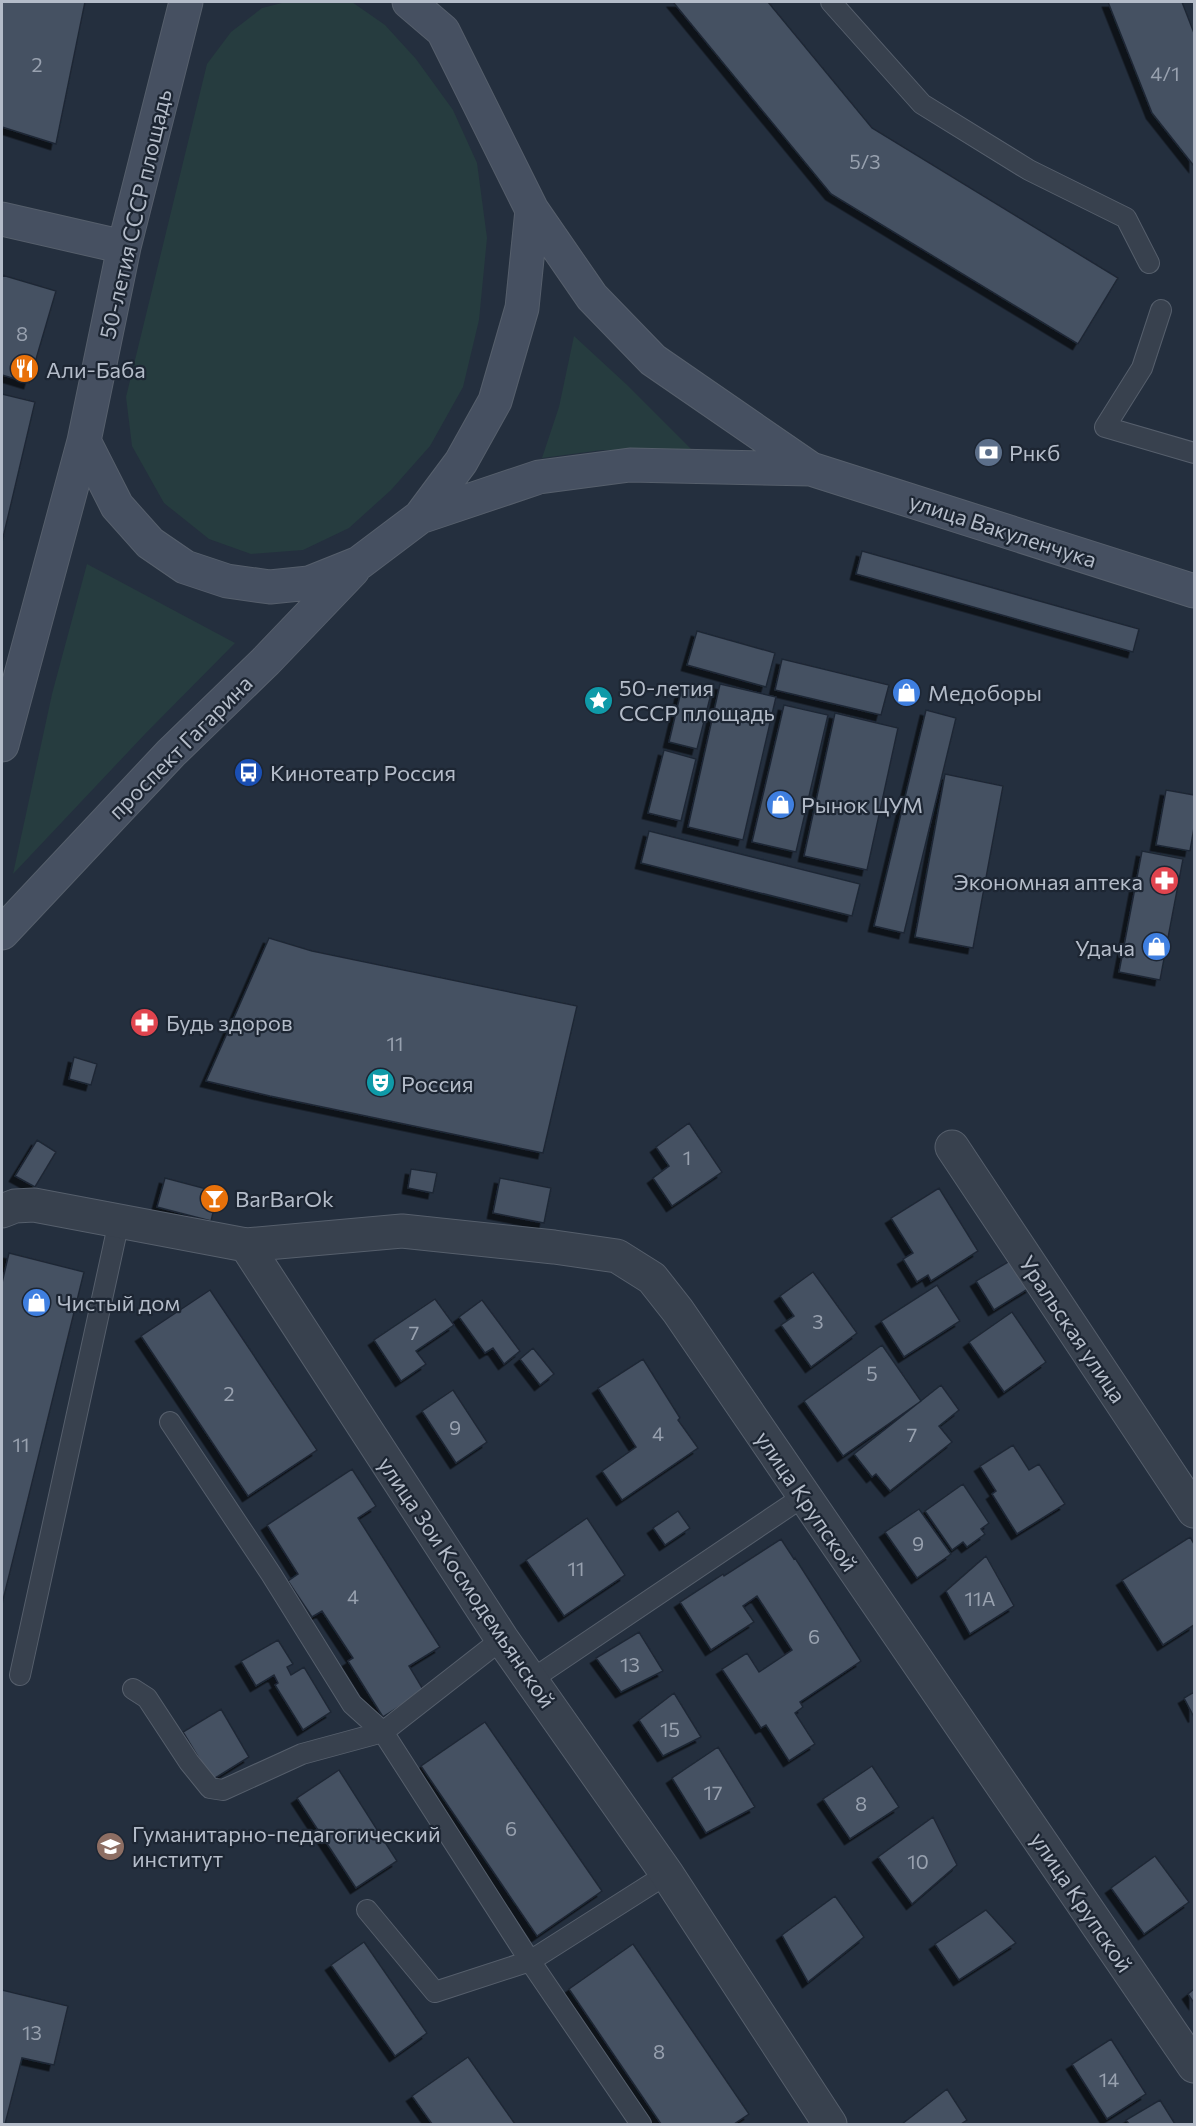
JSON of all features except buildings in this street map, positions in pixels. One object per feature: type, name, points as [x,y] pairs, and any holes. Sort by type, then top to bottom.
[{"type":"main road","points":[[84,441],[117,506],[150,543],[185,567],[227,581],[270,586],[309,583],[359,563],[420,518],[461,462],[495,401],[522,308],[532,210],[439,16],[409,2]]},
{"type":"main road","name":"50-летия СССР площадь","points":[[84,441],[124,247],[190,4]]},
{"type":"main road","name":"улица Вакуленчука","points":[[532,210],[592,297],[653,360],[811,469]]},
{"type":"main road","points":[[2,219],[124,247]]},
{"type":"main road","points":[[2,745],[84,441]]},
{"type":"main road","name":"улица Вакуленчука","points":[[420,518],[539,477],[630,465],[811,469],[1194,591]]},
{"type":"main road","name":"проспект Гагарина","points":[[2,933],[171,753],[266,661],[359,563]]},
{"type":"street","name":"Уральская улица","points":[[952,1147],[1194,1511]]},
{"type":"street","points":[[2,1211],[15,1206],[34,1205],[246,1245]]},
{"type":"street","name":"улица Крупской","points":[[246,1245],[402,1231],[616,1256],[652,1278],[678,1311],[1194,2067]]},
{"type":"street","name":"улица Зои Космодемьянской","points":[[246,1245],[502,1639],[667,1874],[830,2124]]},
{"type":"lane","points":[[831,2],[922,104],[1029,170],[1126,218],[1149,263]]},
{"type":"lane","points":[[1161,310],[1142,368],[1106,428],[1194,453]]},
{"type":"lane","points":[[20,1675],[119,1221]]},
{"type":"lane","points":[[170,1422],[352,1704],[383,1732],[530,1961],[641,2124]]},
{"type":"lane","points":[[531,1680],[804,1496]]},
{"type":"lane","points":[[133,1689],[147,1698],[189,1762],[210,1788],[223,1790],[302,1754],[383,1732],[502,1639]]},
{"type":"lane","points":[[367,1910],[435,1992],[530,1961],[667,1874]]},
{"type":"green space","points":[[286,2],[352,2],[385,25],[416,59],[453,110],[477,163],[487,238],[479,320],[463,387],[430,446],[391,490],[349,528],[303,550],[251,554],[209,539],[164,503],[132,446],[126,397],[207,64],[231,32],[262,8]]},
{"type":"green space","points":[[574,336],[693,451],[602,450],[542,458],[559,407]]},
{"type":"green space","points":[[87,564],[235,643],[145,734],[13,874],[52,694]]},
{"type":"place","name":"Али-Баба","points":[[25,369]]},
{"type":"place","name":"Рнкб","points":[[988,452]]},
{"type":"place","name":"Медоборы","points":[[907,692]]},
{"type":"place","name":"50-летия СССР площадь","points":[[598,700]]},
{"type":"place","name":"Кинотеатр Россия","points":[[249,772]]},
{"type":"place","name":"Рынок ЦУМ","points":[[780,804]]},
{"type":"place","name":"Экономная аптека","points":[[1164,881]]},
{"type":"place","name":"Удача","points":[[1156,947]]},
{"type":"place","name":"Будь здоров","points":[[145,1022]]},
{"type":"place","name":"Россия","points":[[380,1083]]},
{"type":"place","name":"BarBarOk","points":[[214,1198]]},
{"type":"place","name":"Чистый дом","points":[[36,1302]]},
{"type":"place","name":"Гуманитарно-педагогический институт","points":[[111,1846]]}]
